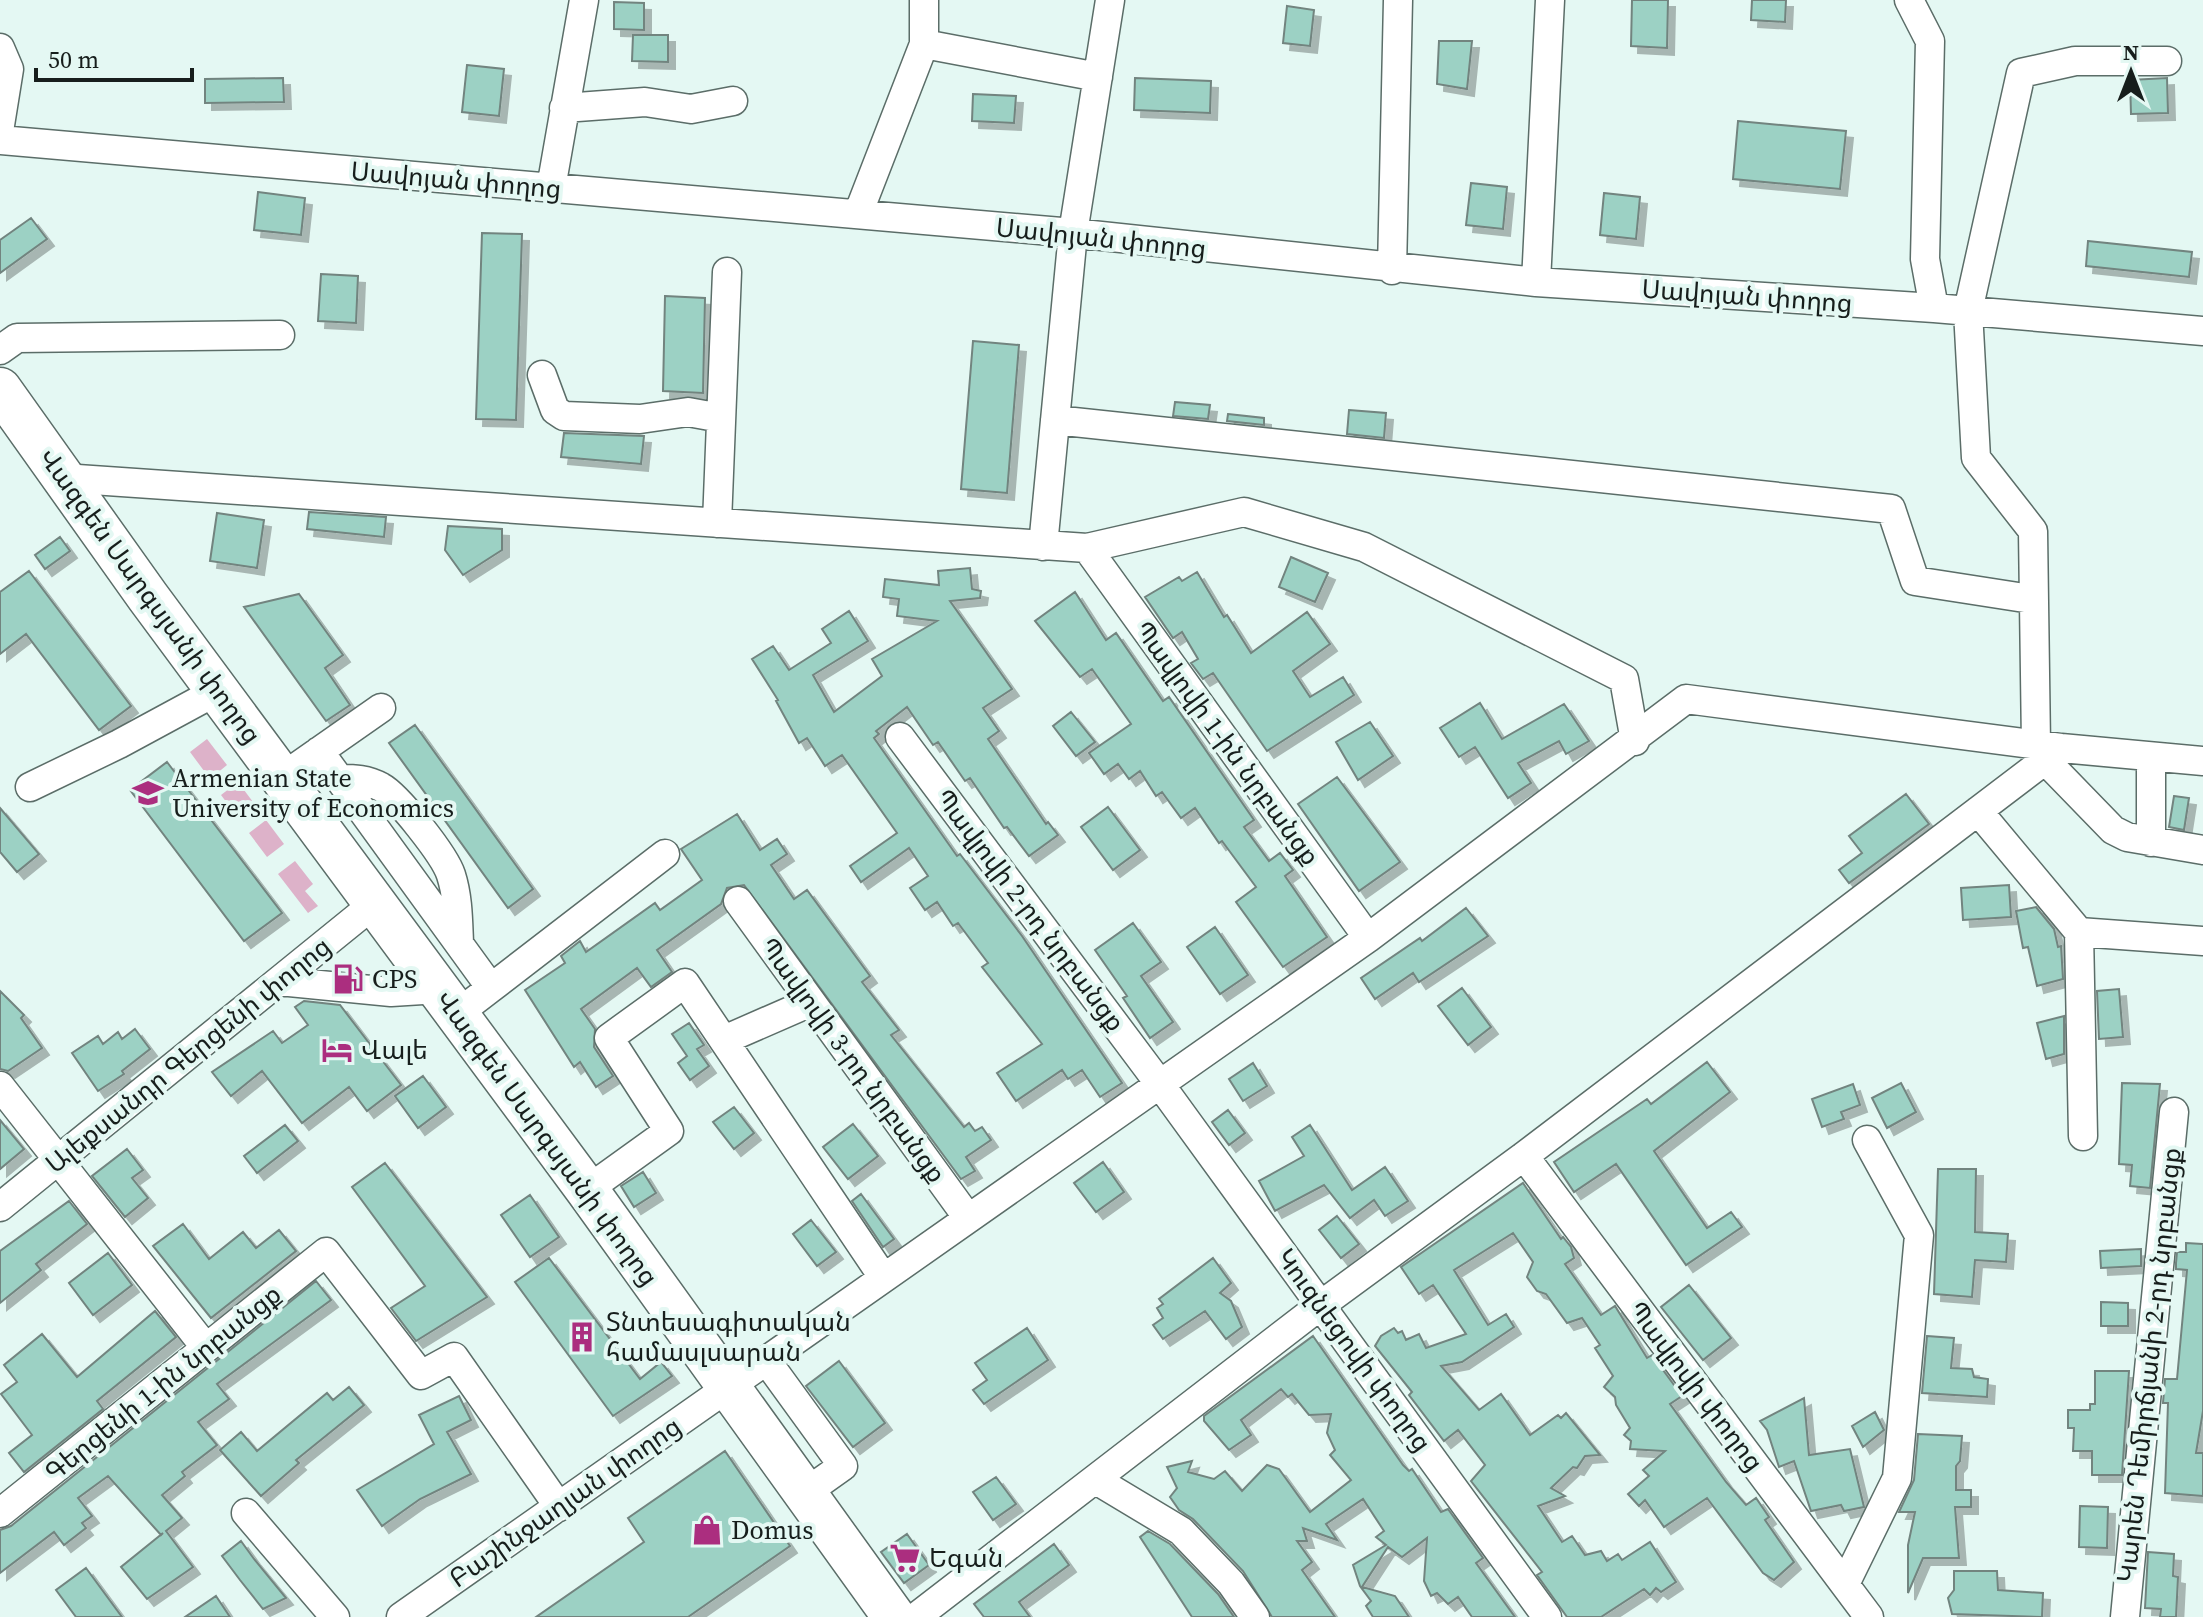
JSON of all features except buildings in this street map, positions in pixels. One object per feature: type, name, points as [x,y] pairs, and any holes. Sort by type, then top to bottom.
[{"type":"highway","name":"Վազգեն Սարգսյանի փողոց","points":[[0,389],[217,691],[587,1190],[894,1617]]},
{"type":"street","points":[[551,188],[584,0]]},
{"type":"street","points":[[858,214],[924,44],[924,0]]},
{"type":"street","points":[[1043,546],[1073,233],[1110,0]]},
{"type":"street","points":[[1392,270],[1398,0]]},
{"type":"street","points":[[1536,282],[1550,0]]},
{"type":"street","points":[[1909,0],[1930,41],[1925,259],[1934,308]]},
{"type":"street","points":[[924,44],[1098,77]]},
{"type":"street","points":[[0,48],[9,69],[0,125]]},
{"type":"street","points":[[2167,61],[2075,61],[2021,73],[1968,311],[1976,458],[2033,531],[2031,599],[2047,751],[2113,830],[2151,842],[2203,850]]},
{"type":"street","points":[[564,108],[645,102],[691,109],[733,101]]},
{"type":"street","name":"Սավոյան փողոց","points":[[0,140],[1073,233],[1392,270],[1934,308],[2203,331]]},
{"type":"street","points":[[717,523],[727,272]]},
{"type":"street","points":[[0,350],[17,338],[280,335]]},
{"type":"street","points":[[542,375],[555,410],[564,416],[640,419],[688,412],[721,418]]},
{"type":"street","points":[[1055,420],[1891,509],[1915,581],[2031,599]]},
{"type":"street","points":[[63,478],[1087,548],[1244,512],[1364,547],[1624,679],[1635,741]]},
{"type":"street","name":"Պավլովի 1-ին նրբանցք","points":[[1087,548],[1368,938]]},
{"type":"street","points":[[30,787],[142,733],[217,691]]},
{"type":"street","name":"Բաշինջաղյան փողոց","points":[[401,1617],[1368,938],[1635,741],[1686,699],[2047,751],[2203,761]]},
{"type":"street","points":[[281,778],[381,708]]},
{"type":"street","name":"Պավլովի 2-րդ նրբանցք","points":[[900,737],[1159,1083]]},
{"type":"street","points":[[319,751],[491,988]]},
{"type":"street","points":[[916,1617],[1321,1305],[1524,1156],[1978,811],[2047,751]]},
{"type":"street","points":[[2151,757],[2151,842]]},
{"type":"street","points":[[1978,811],[2079,932],[2083,1136]]},
{"type":"street","points":[[279,981],[448,1001],[491,988],[665,854]]},
{"type":"street","name":"Պավլովի 3-րդ նրբանցք","points":[[738,901],[968,1218]]},
{"type":"street","name":"Ալեքսանդր Գերցենի փողոց","points":[[0,1207],[375,903]]},
{"type":"street","points":[[2079,932],[2203,941]]},
{"type":"street","points":[[587,1190],[669,1131],[609,1038],[685,983],[883,1277]]},
{"type":"street","points":[[724,1040],[811,1002]]},
{"type":"street","name":"Կուզնեցովի փողոց","points":[[1159,1083],[1547,1617]]},
{"type":"street","points":[[0,1086],[206,1348]]},
{"type":"street","name":"Կարեն Դեմիրճյանի 2-րդ նրբանցք","points":[[2125,1617],[2174,1112]]},
{"type":"street","points":[[1845,1584],[1897,1478],[1919,1235],[1867,1140]]},
{"type":"street","name":"Պավլովի փողոց","points":[[1524,1156],[1869,1617]]},
{"type":"street","name":"Գերցենի 1-ին նրբանցք","points":[[0,1513],[326,1252],[421,1375],[454,1357],[559,1507]]},
{"type":"street","points":[[766,1360],[843,1466],[805,1493]]},
{"type":"street","points":[[1096,1480],[1181,1531],[1231,1583],[1255,1617]]},
{"type":"street","points":[[246,1513],[335,1617]]},
{"type":"shaded area","points":[[207,739],[227,765],[210,779],[190,752]]},
{"type":"shaded area","points":[[238,782],[256,806],[239,819],[221,795]]},
{"type":"shaded area","points":[[266,820],[284,844],[267,857],[249,833]]},
{"type":"shaded area","points":[[295,861],[313,884],[305,891],[318,906],[308,913],[278,874]]},
{"type":"place","name":"Armenian State University of Economics","points":[[148,793]]},
{"type":"place","name":"CPS","points":[[348,979]]},
{"type":"place","name":"Վալե","points":[[337,1050]]},
{"type":"place","name":"Տնտեսագիտական համասլսարան","points":[[582,1337]]},
{"type":"place","name":"Domus","points":[[707,1530]]},
{"type":"place","name":"Եգան","points":[[905,1558]]}]
